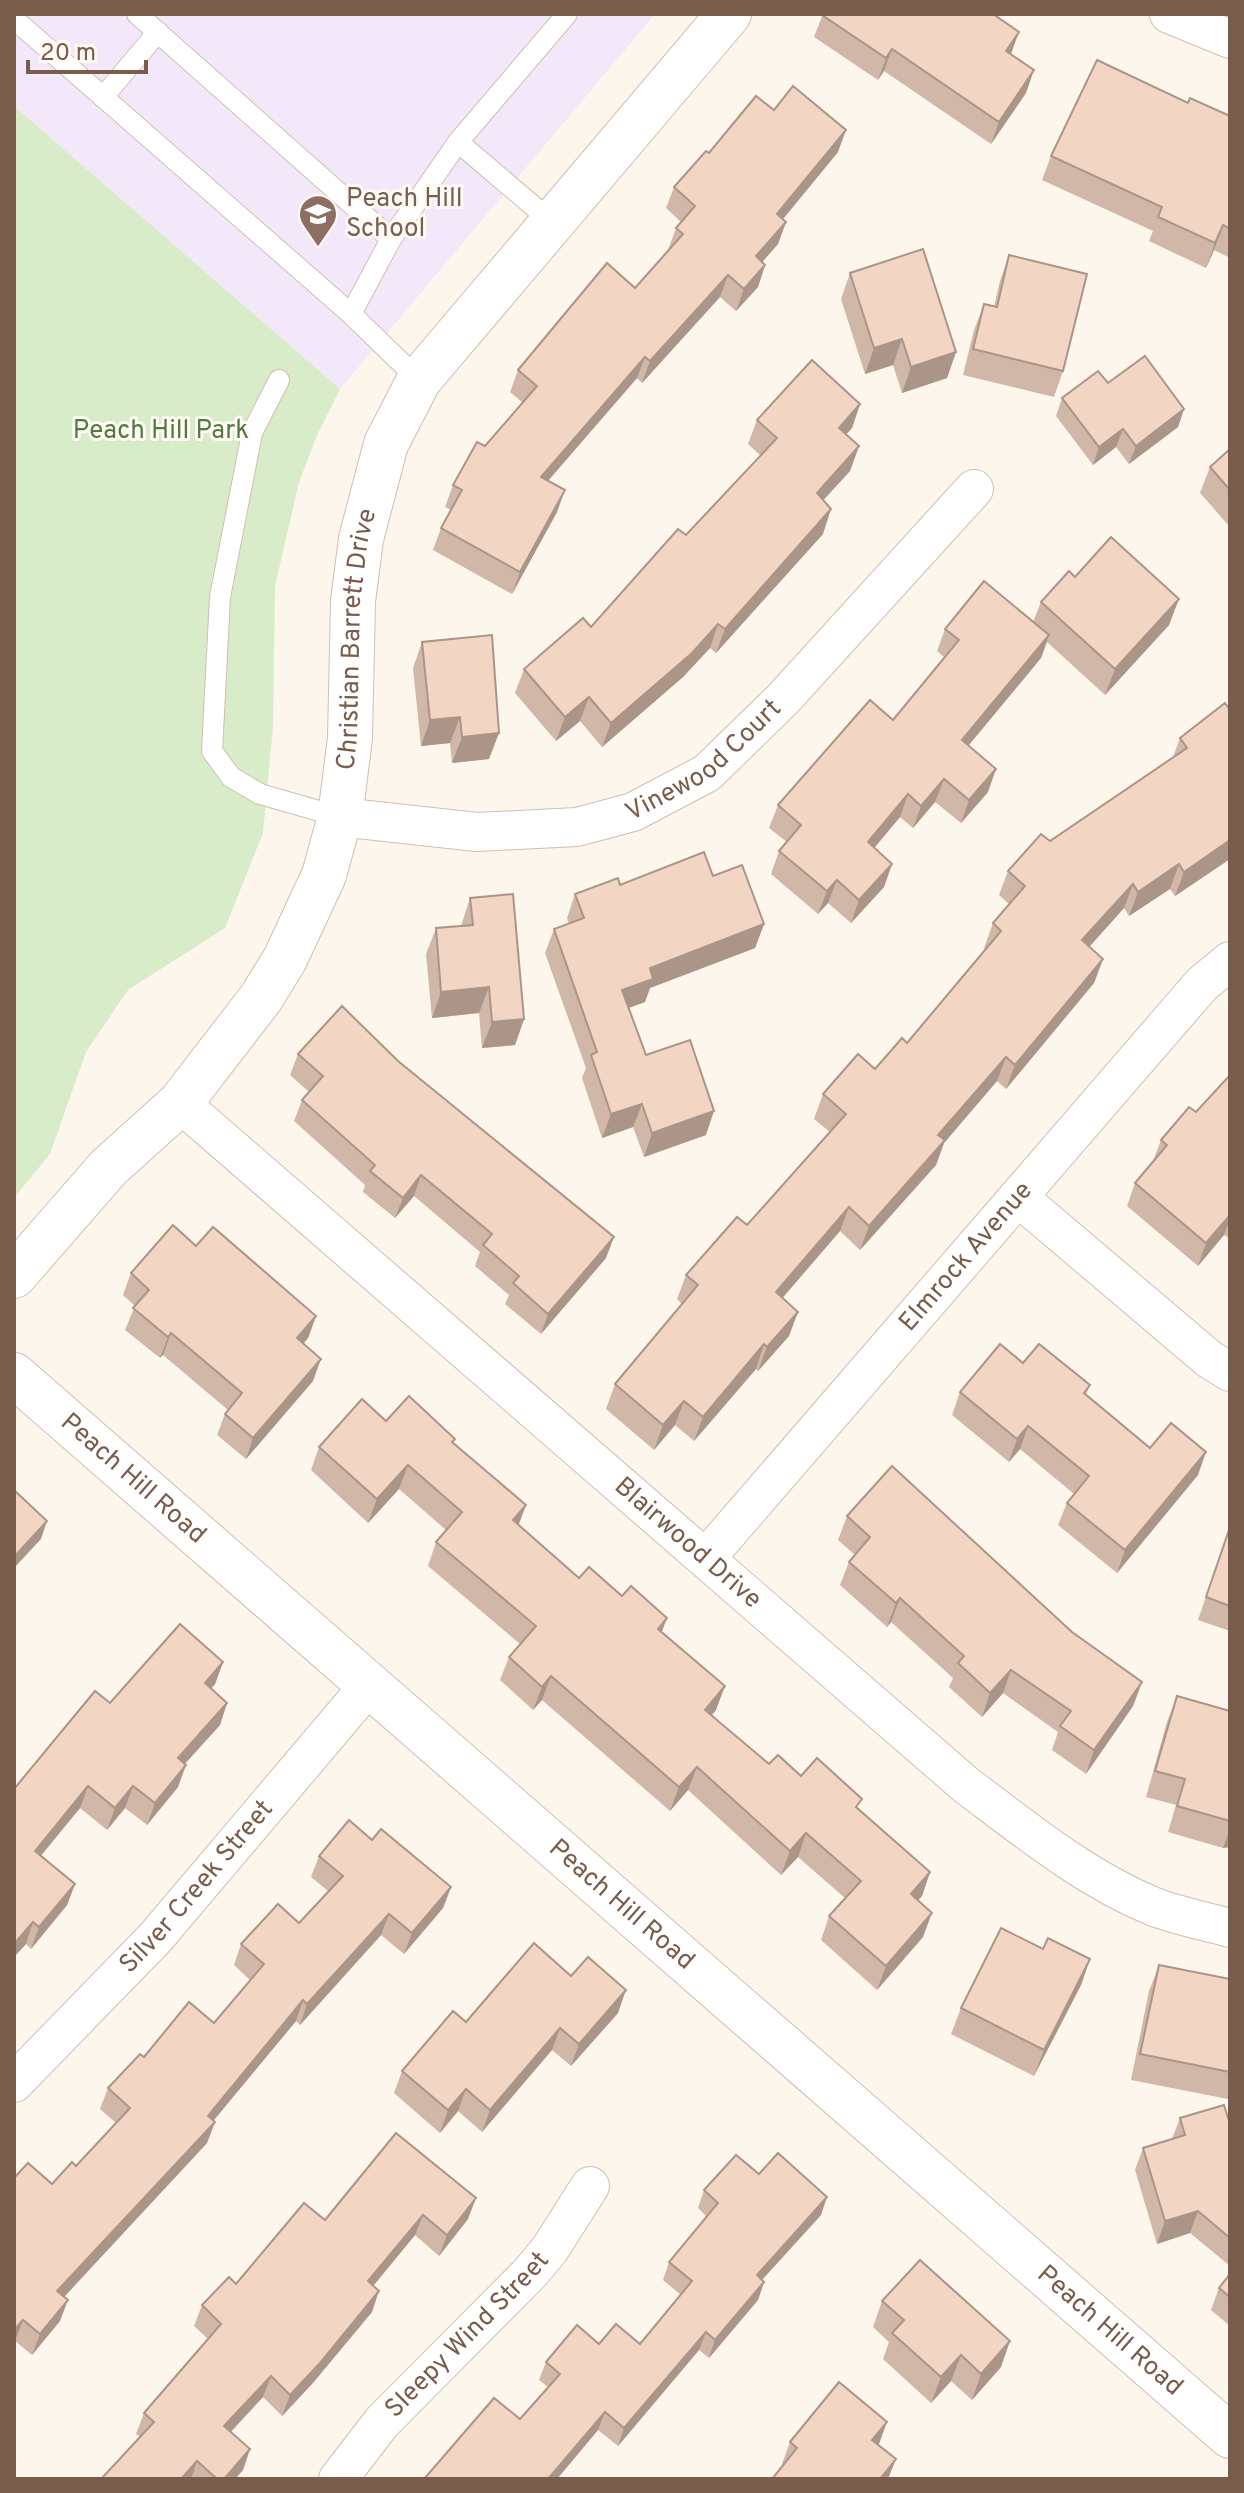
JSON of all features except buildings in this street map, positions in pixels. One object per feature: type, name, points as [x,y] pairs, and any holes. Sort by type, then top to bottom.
[{"type":"street","name":"Christian Barrett Drive","points":[[14,1276],[108,1168],[180,1103],[261,998],[285,959],[324,875],[340,817],[350,738],[353,601],[361,539],[386,444],[419,380],[729,14]]},
{"type":"street","points":[[1169,14],[1230,39]]},
{"type":"street","name":"Vinewood Court","points":[[340,817],[477,832],[577,827],[633,812],[707,773],[783,699],[974,489]]},
{"type":"street","name":"Elmrock Avenue","points":[[706,1558],[1202,984],[1230,961]]},
{"type":"street","name":"Blairwood Drive","points":[[180,1103],[966,1785],[1066,1861],[1156,1907],[1230,1928]]},
{"type":"street","points":[[1018,1197],[1209,1359],[1230,1372]]},
{"type":"street","name":"Peach Hill Road","points":[[14,1375],[371,1683],[1230,2436]]},
{"type":"street","name":"Silver Creek Street","points":[[14,2083],[156,1937],[371,1683]]},
{"type":"street","name":"Sleepy Wind Street","points":[[338,2479],[382,2422],[530,2273],[550,2249],[590,2186]]},
{"type":"lane","points":[[137,14],[391,239]]},
{"type":"lane","points":[[351,314],[391,239],[458,142],[567,14]]},
{"type":"lane","points":[[14,19],[351,314],[419,380]]},
{"type":"lane","points":[[103,97],[158,32]]},
{"type":"lane","points":[[458,142],[552,222]]},
{"type":"lane","points":[[279,380],[252,433],[220,597],[212,751],[231,777],[260,794],[340,817]]},
{"type":"shaded area","name":"Peach Hill School","points":[[14,14],[655,14],[340,389],[14,106]]},
{"type":"green space","name":"Peach Hill Park","points":[[14,106],[340,389],[299,482],[275,586],[273,728],[263,833],[225,928],[128,990],[86,1052],[50,1154],[14,1198]]},
{"type":"place","name":"Peach Hill School","points":[[318,248]]}]
